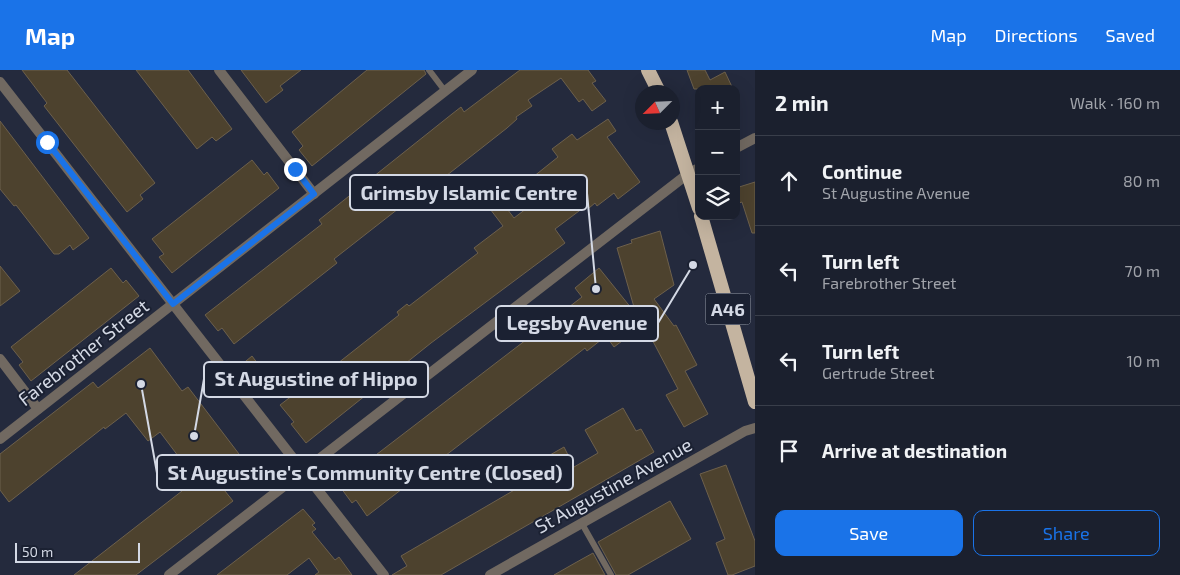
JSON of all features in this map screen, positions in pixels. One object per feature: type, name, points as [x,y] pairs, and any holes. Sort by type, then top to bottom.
[{"type":"highway","points":[[648,70],[656,85]]},
{"type":"highway","points":[[675,130],[694,171]]},
{"type":"highway","name":"A46","points":[[702,220],[755,402]]},
{"type":"street","points":[[218,70],[314,194]]},
{"type":"street","name":"Farebrother Street","points":[[0,439],[472,70]]},
{"type":"street","points":[[0,82],[384,575]]},
{"type":"street","points":[[740,146],[755,138]]},
{"type":"street","points":[[169,575],[694,171]]},
{"type":"street","points":[[0,359],[38,409]]},
{"type":"street","name":"St Augustine Avenue","points":[[490,575],[745,431],[755,428]]},
{"type":"lane","points":[[429,70],[445,91]]},
{"type":"lane","points":[[582,522],[611,575]]},
{"type":"building","points":[[22,70],[67,70],[155,183],[140,195],[143,199],[127,212],[44,106],[47,103]]},
{"type":"building","points":[[136,70],[188,70],[232,129],[216,141],[212,137],[197,149]]},
{"type":"building","points":[[241,70],[301,70],[280,86],[283,90],[266,103]]},
{"type":"building","points":[[367,70],[424,70],[426,74],[312,166],[299,150],[303,146],[292,132]]},
{"type":"building","points":[[520,70],[588,70],[596,81],[592,83],[606,101],[592,111],[583,99],[579,102],[561,78],[528,100],[532,106],[516,117],[517,119],[507,128],[437,183],[435,180],[334,259],[337,263],[234,344],[222,328],[218,331],[205,315],[322,224],[319,220],[461,107],[464,112]]},
{"type":"building","points":[[687,70],[705,70],[710,80],[725,72],[731,85],[695,85],[694,89]]},
{"type":"building","points":[[608,119],[616,131],[607,137],[640,182],[618,199],[614,193],[597,206],[595,203],[589,208],[587,205],[555,229],[565,243],[431,343],[306,443],[291,424],[294,422],[280,405],[293,395],[295,397],[399,315],[397,312],[407,304],[409,306],[478,253],[474,248],[503,226],[484,201],[495,193],[514,218],[539,199],[530,188],[537,182],[533,177],[558,157],[552,149],[572,134],[577,140]]},
{"type":"building","points":[[0,121],[89,238],[73,250],[70,245],[59,254],[54,254],[16,205],[14,206],[0,189]]},
{"type":"building","points":[[252,160],[264,175],[267,172],[279,188],[172,273],[159,257],[164,254],[152,239]]},
{"type":"building","points":[[755,182],[755,233],[752,233],[742,202],[740,203],[740,187]]},
{"type":"building","points":[[660,231],[674,285],[654,299],[674,326],[676,325],[697,365],[685,371],[708,414],[684,427],[666,395],[678,389],[646,328],[644,329],[642,326],[614,347],[606,336],[587,351],[585,348],[367,516],[356,500],[352,503],[338,484],[582,297],[575,288],[599,268],[636,314],[617,248],[632,243],[631,240]]},
{"type":"building","points":[[0,266],[20,291],[0,306]]},
{"type":"building","points":[[111,268],[123,283],[126,280],[139,296],[31,381],[19,365],[23,362],[11,347]]},
{"type":"building","points":[[150,348],[182,391],[188,387],[239,454],[212,475],[233,501],[136,575],[74,575],[182,491],[180,488],[194,477],[160,432],[148,441],[126,413],[105,429],[104,427],[9,502],[0,490],[0,454],[93,382],[98,388]]},
{"type":"building","points":[[252,356],[264,372],[251,382],[240,366]]},
{"type":"building","points":[[623,408],[636,431],[641,429],[654,452],[441,575],[392,575],[407,566],[401,556],[535,478],[529,468],[550,455],[564,447],[574,467],[598,453],[585,430]]},
{"type":"building","points":[[726,465],[755,541],[755,566],[732,575],[728,575],[716,543],[725,539],[700,474]]},
{"type":"building","points":[[670,501],[691,539],[628,575],[616,575],[598,542]]},
{"type":"building","points":[[303,509],[315,523],[312,525],[316,529],[312,532],[335,560],[339,557],[352,575],[315,575],[319,572],[309,558],[287,575],[217,575]]},
{"type":"building","points":[[593,553],[605,575],[554,575],[575,563]]},
{"type":"place","name":"Legsby Avenue","points":[[693,265]]},
{"type":"place","name":"Grimsby Islamic Centre","points":[[596,289]]},
{"type":"place","name":"St Augustine's Community Centre (Closed)","points":[[141,384]]},
{"type":"place","name":"St Augustine of Hippo","points":[[194,436]]},
{"type":"route","points":[[47,142],[173,304],[314,194],[295,169]]}]
